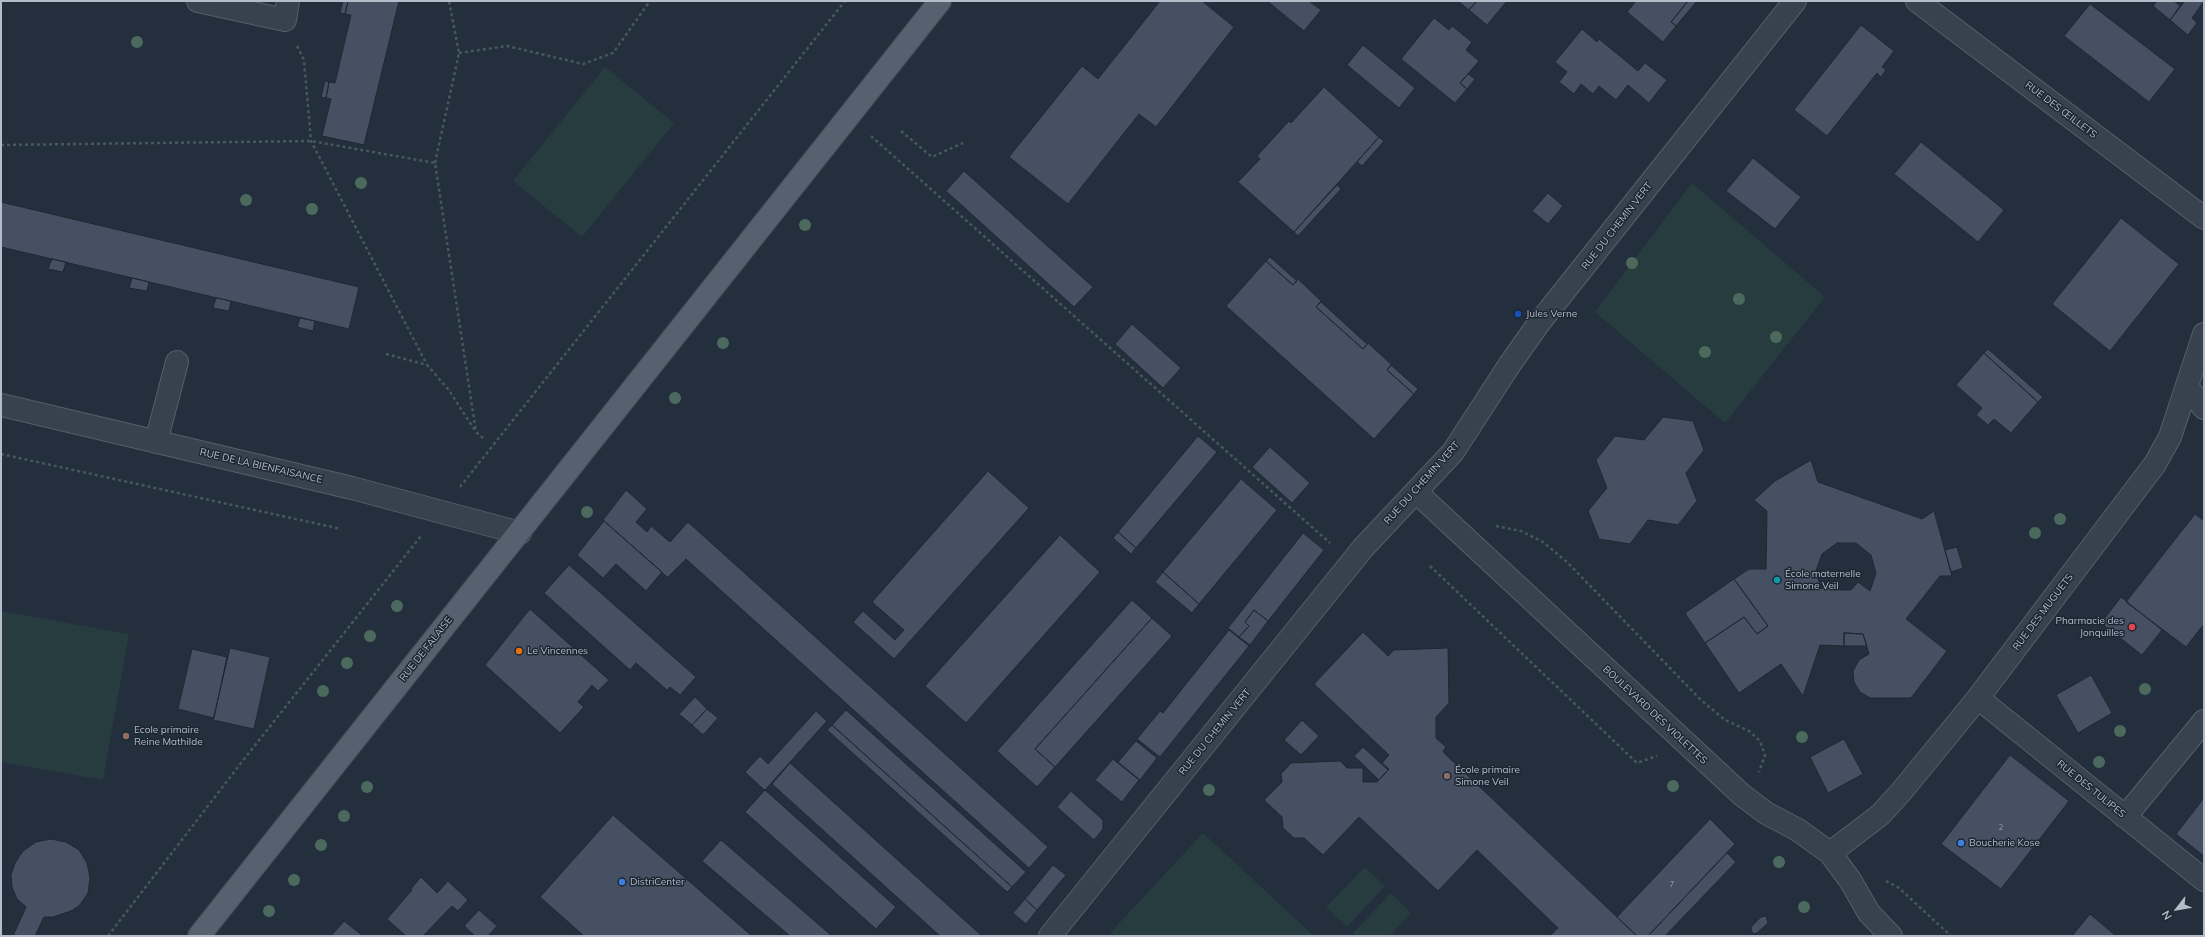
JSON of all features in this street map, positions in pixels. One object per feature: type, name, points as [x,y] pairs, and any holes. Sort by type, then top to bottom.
[{"type":"main road","name":"RUE DE FALAISE","points":[[199,936],[940,1]]},
{"type":"street","points":[[198,1],[286,11]]},
{"type":"street","name":"RUE DU CHEMIN VERT","points":[[1050,936],[1363,548],[1453,452],[1510,364],[1539,323],[1795,1]]},
{"type":"street","name":"RUE DES ŒILLETS","points":[[1917,1],[2204,218]]},
{"type":"street","name":"RUE DES MUGUETS","points":[[1830,853],[1880,815],[1978,698],[2155,464],[2170,438],[2188,388],[2204,334]]},
{"type":"street","points":[[156,442],[176,362]]},
{"type":"street","points":[[2188,388],[2204,408]]},
{"type":"street","name":"RUE DE LA BIENFAISANCE","points":[[1,405],[441,510],[520,532]]},
{"type":"street","name":"BOULEVARD DES VIOLETTES","points":[[1416,492],[1742,795],[1766,813],[1798,830],[1830,853],[1850,880],[1869,913],[1891,936]]},
{"type":"street","name":"RUE DES TULIPES","points":[[1978,698],[2204,880]]},
{"type":"street","points":[[2125,817],[2204,721]]},
{"type":"path","points":[[449,1],[459,53],[435,163],[476,432]]},
{"type":"path","points":[[459,53],[507,46],[583,64],[613,52],[650,1]]},
{"type":"path","points":[[108,936],[441,510],[846,1]]},
{"type":"path","points":[[286,11],[304,60],[311,141],[427,365],[448,389],[476,432],[484,439]]},
{"type":"path","points":[[849,116],[1332,544]]},
{"type":"path","points":[[901,131],[932,157],[962,143]]},
{"type":"path","points":[[1,145],[311,141],[435,163]]},
{"type":"path","points":[[386,354],[427,365]]},
{"type":"path","points":[[1,454],[341,529]]},
{"type":"path","points":[[1460,534],[1488,526],[1504,526],[1521,531],[1543,542],[1567,562],[1701,700],[1725,720],[1749,731],[1760,741],[1765,755],[1755,781],[1757,795],[1766,813]]},
{"type":"path","points":[[1430,566],[1637,763],[1661,754]]},
{"type":"path","points":[[1885,881],[1899,888],[1951,936]]},
{"type":"green space","points":[[605,67],[674,123],[582,237],[513,181]]},
{"type":"green space","points":[[1692,183],[1825,297],[1725,423],[1595,312]]},
{"type":"green space","points":[[1,611],[129,634],[103,780],[1,762]]},
{"type":"green space","points":[[1203,833],[1314,936],[1113,936],[1110,933]]},
{"type":"green space","points":[[1365,867],[1385,886],[1347,927],[1326,907]]},
{"type":"green space","points":[[1391,893],[1411,913],[1389,936],[1356,936],[1353,933]]},
{"type":"building","points":[[343,1],[348,1],[345,14],[340,13]]},
{"type":"building","points":[[348,1],[399,1],[364,145],[322,136],[331,99],[326,98],[329,82],[335,83],[351,15],[345,14]]},
{"type":"building","points":[[1160,1],[1202,1],[1234,27],[1156,127],[1139,114],[1068,204],[1009,157],[1082,66],[1098,79]]},
{"type":"building","points":[[1267,1],[1309,1],[1321,10],[1304,31]]},
{"type":"building","points":[[1458,1],[1477,1],[1469,10]]},
{"type":"building","points":[[1477,1],[1507,1],[1487,25],[1469,10]]},
{"type":"building","points":[[1636,1],[1688,1],[1671,22],[1676,26],[1663,42],[1627,12]]},
{"type":"building","points":[[1688,1],[1697,1],[1676,26],[1671,22]]},
{"type":"building","points":[[2157,1],[2174,1],[2180,6],[2170,20],[2153,6]]},
{"type":"building","points":[[2185,1],[2204,1],[2192,18],[2197,23],[2188,35],[2170,20]]},
{"type":"building","points":[[2090,4],[2175,69],[2149,102],[2064,36]]},
{"type":"building","points":[[1434,18],[1449,30],[1452,26],[1472,42],[1466,50],[1479,61],[1460,83],[1467,89],[1455,103],[1401,59]]},
{"type":"building","points":[[1861,25],[1894,51],[1882,67],[1886,70],[1881,77],[1877,73],[1827,136],[1794,110]]},
{"type":"building","points":[[1582,29],[1597,42],[1599,39],[1638,71],[1645,63],[1667,80],[1649,103],[1628,85],[1616,100],[1599,86],[1593,94],[1581,84],[1574,94],[1559,82],[1567,72],[1555,62]]},
{"type":"building","points":[[1363,45],[1415,88],[1399,108],[1347,65]]},
{"type":"building","points":[[1468,74],[1475,79],[1467,89],[1460,83]]},
{"type":"building","points":[[325,81],[329,82],[326,98],[321,97]]},
{"type":"building","points":[[1324,87],[1379,137],[1294,232],[1238,182],[1260,159],[1257,156],[1289,121],[1291,123]]},
{"type":"building","points":[[1379,137],[1384,141],[1362,166],[1357,162]]},
{"type":"building","points":[[1921,142],[2004,210],[1978,242],[1894,174]]},
{"type":"building","points":[[1753,158],[1801,197],[1775,229],[1726,191]]},
{"type":"building","points":[[964,171],[1093,287],[1074,307],[946,191]]},
{"type":"building","points":[[1337,185],[1341,189],[1298,236],[1294,232]]},
{"type":"building","points":[[1548,193],[1563,206],[1548,224],[1532,211]]},
{"type":"building","points":[[1,202],[359,287],[349,329],[1,247]]},
{"type":"building","points":[[2121,218],[2179,264],[2110,351],[2052,304]]},
{"type":"building","points":[[1270,257],[1297,281],[1293,285],[1266,261]]},
{"type":"building","points":[[52,259],[66,262],[63,272],[48,269]]},
{"type":"building","points":[[1266,261],[1293,285],[1298,279],[1321,301],[1316,307],[1363,349],[1368,343],[1392,365],[1387,370],[1414,394],[1374,439],[1226,306]]},
{"type":"building","points":[[132,278],[149,282],[147,291],[129,288]]},
{"type":"building","points":[[216,298],[231,301],[229,311],[213,308]]},
{"type":"building","points":[[1321,302],[1367,344],[1363,349],[1316,307]]},
{"type":"building","points":[[300,318],[315,321],[313,331],[297,327]]},
{"type":"building","points":[[1132,324],[1181,368],[1163,388],[1115,344]]},
{"type":"building","points":[[1988,349],[2043,397],[2038,402],[1984,353]]},
{"type":"building","points":[[1984,353],[2038,402],[2011,433],[1994,419],[1988,425],[1976,415],[1982,408],[1956,385]]},
{"type":"building","points":[[1391,365],[1418,389],[1414,394],[1387,370]]},
{"type":"building","points":[[1663,417],[1693,421],[1704,450],[1686,473],[1697,501],[1678,525],[1648,520],[1630,544],[1599,539],[1588,511],[1607,488],[1596,460],[1615,436],[1644,440]]},
{"type":"building","points":[[1198,436],[1217,452],[1136,548],[1118,532]]},
{"type":"building","points":[[1270,447],[1310,483],[1292,503],[1252,467]]},
{"type":"building","name":"École maternelle Simone Veil","points":[[1811,460],[1818,482],[1922,519],[1934,511],[1952,576],[1940,576],[1906,619],[1947,651],[1911,698],[1870,698],[1860,692],[1854,682],[1853,671],[1859,660],[1869,654],[1863,634],[1844,633],[1844,646],[1820,645],[1803,696],[1781,664],[1739,693],[1705,643],[1744,617],[1757,634],[1768,626],[1734,579],[1749,569],[1766,569],[1767,511],[1754,500],[1775,481]],"holes":[[[1837,543],[1856,543],[1871,555],[1876,573],[1870,591],[1858,582],[1851,590],[1840,590],[1833,581],[1821,589],[1816,571],[1822,554]]]},
{"type":"building","points":[[988,471],[1029,508],[894,659],[853,622],[863,611],[895,640],[904,630],[872,602]]},
{"type":"building","points":[[1241,479],[1277,510],[1199,604],[1163,572]]},
{"type":"building","points":[[626,490],[647,509],[636,522],[647,532],[651,526],[670,542],[688,522],[1048,847],[1029,868],[686,559],[668,577],[666,576],[603,520]]},
{"type":"building","points":[[2195,514],[2204,521],[2204,624],[2186,647],[2126,602]]},
{"type":"building","points":[[604,521],[662,572],[646,591],[616,564],[603,578],[577,555]]},
{"type":"building","points":[[1118,532],[1136,548],[1131,554],[1113,538]]},
{"type":"building","points":[[1303,533],[1324,550],[1268,621],[1254,610],[1245,622],[1249,626],[1239,637],[1228,628]]},
{"type":"building","points":[[1060,535],[1100,572],[966,723],[925,686]]},
{"type":"building","points":[[1957,547],[1963,568],[1951,572],[1945,550]]},
{"type":"building","points":[[569,565],[696,677],[680,695],[670,687],[667,690],[636,663],[630,670],[544,593]]},
{"type":"building","points":[[1163,572],[1199,604],[1192,613],[1155,582]]},
{"type":"building","points":[[1734,579],[1768,626],[1757,634],[1744,617],[1705,643],[1685,613]]},
{"type":"building","name":"Pharmacie des Jonquilles","points":[[2121,597],[2162,630],[2142,655],[2101,623]]},
{"type":"building","points":[[1132,600],[1152,618],[1035,749],[1055,767],[1037,787],[997,751]]},
{"type":"building","points":[[530,609],[609,680],[598,691],[592,685],[578,702],[584,707],[560,733],[485,665]]},
{"type":"building","points":[[1254,610],[1268,621],[1250,645],[1239,637],[1249,626],[1245,622]]},
{"type":"building","points":[[1152,618],[1172,636],[1055,767],[1035,749]]},
{"type":"building","points":[[1229,630],[1249,646],[1160,757],[1137,739],[1160,711],[1163,713]]},
{"type":"building","points":[[1363,632],[1388,656],[1394,650],[1448,648],[1449,703],[1436,717],[1436,738],[1446,747],[1443,751],[1444,753],[1637,936],[1550,936],[1558,928],[1477,850],[1438,891],[1359,817],[1323,855],[1304,838],[1294,838],[1283,828],[1282,817],[1264,800],[1282,782],[1281,774],[1291,763],[1340,761],[1347,768],[1363,768],[1363,782],[1377,782],[1389,769],[1382,763],[1389,755],[1314,684]]},
{"type":"building","points":[[1844,633],[1863,634],[1867,646],[1844,646]]},
{"type":"building","points":[[230,648],[270,657],[254,729],[213,720]]},
{"type":"building","points":[[192,649],[227,657],[214,718],[178,709]]},
{"type":"building","points":[[2091,675],[2112,713],[2078,733],[2056,695]]},
{"type":"building","points":[[695,697],[707,709],[692,725],[679,714]]},
{"type":"building","points":[[707,709],[718,718],[703,735],[692,725]]},
{"type":"building","points":[[846,710],[1026,872],[1012,887],[832,725]]},
{"type":"building","points":[[816,711],[827,721],[765,790],[763,789],[745,772],[760,756],[768,764]]},
{"type":"building","points":[[1302,720],[1319,736],[1301,755],[1284,740]]},
{"type":"building","points":[[832,725],[1012,887],[1007,892],[827,730]]},
{"type":"building","points":[[1844,739],[1863,774],[1828,793],[1810,757]]},
{"type":"building","points":[[1136,741],[1157,758],[1140,780],[1118,762]]},
{"type":"building","points":[[1363,747],[1388,770],[1379,780],[1354,756]]},
{"type":"building","points":[[2010,755],[2069,801],[2001,889],[1941,844]]},
{"type":"building","points":[[1113,759],[1139,780],[1122,802],[1095,780]]},
{"type":"building","points":[[790,763],[982,936],[940,936],[772,784]]},
{"type":"building","points":[[765,790],[896,907],[876,929],[745,812]]},
{"type":"building","points":[[1071,791],[1103,820],[1103,829],[1094,840],[1057,807]]},
{"type":"building","points":[[2204,798],[2204,856],[2176,834]]},
{"type":"building","name":"DistriCenter","points":[[613,815],[752,936],[584,936],[540,897]]},
{"type":"building","points":[[1710,819],[1735,844],[1648,936],[1637,936],[1617,917]]},
{"type":"building","points":[[51,839],[66,842],[79,850],[87,863],[90,878],[88,893],[79,906],[71,911],[53,917],[44,917],[35,936],[13,936],[26,907],[17,899],[12,887],[11,875],[15,863],[23,851],[36,842]]},
{"type":"building","points":[[721,840],[832,936],[790,936],[702,861]]},
{"type":"building","points":[[1727,853],[1736,862],[1665,936],[1648,936]]},
{"type":"building","points":[[1053,865],[1066,875],[1037,910],[1025,899]]},
{"type":"building","points":[[421,877],[437,893],[448,881],[468,900],[458,911],[452,906],[423,936],[406,936],[387,919]]},
{"type":"building","points":[[1025,899],[1037,910],[1026,924],[1013,913]]},
{"type":"building","points":[[479,910],[497,926],[488,936],[475,936],[464,926]]},
{"type":"building","points":[[2090,914],[2116,936],[2072,936]]},
{"type":"building","points":[[1766,916],[1768,923],[1757,933],[1753,934],[1751,929],[1752,926],[1761,917]]},
{"type":"building","points":[[344,921],[363,936],[331,936]]},
{"type":"place","name":"Jules Verne","points":[[1518,314]]},
{"type":"place","name":"École maternelle Simone Veil","points":[[1777,580]]},
{"type":"place","name":"Pharmacie des Jonquilles","points":[[2132,627]]},
{"type":"place","name":"Le Vincennes","points":[[519,651]]},
{"type":"place","name":"Ecole primaire Reine Mathilde","points":[[126,736]]},
{"type":"place","name":"École primaire Simone Veil","points":[[1447,776]]},
{"type":"place","name":"Boucherie Kose","points":[[1961,843]]},
{"type":"place","name":"DistriCenter","points":[[622,882]]}]
